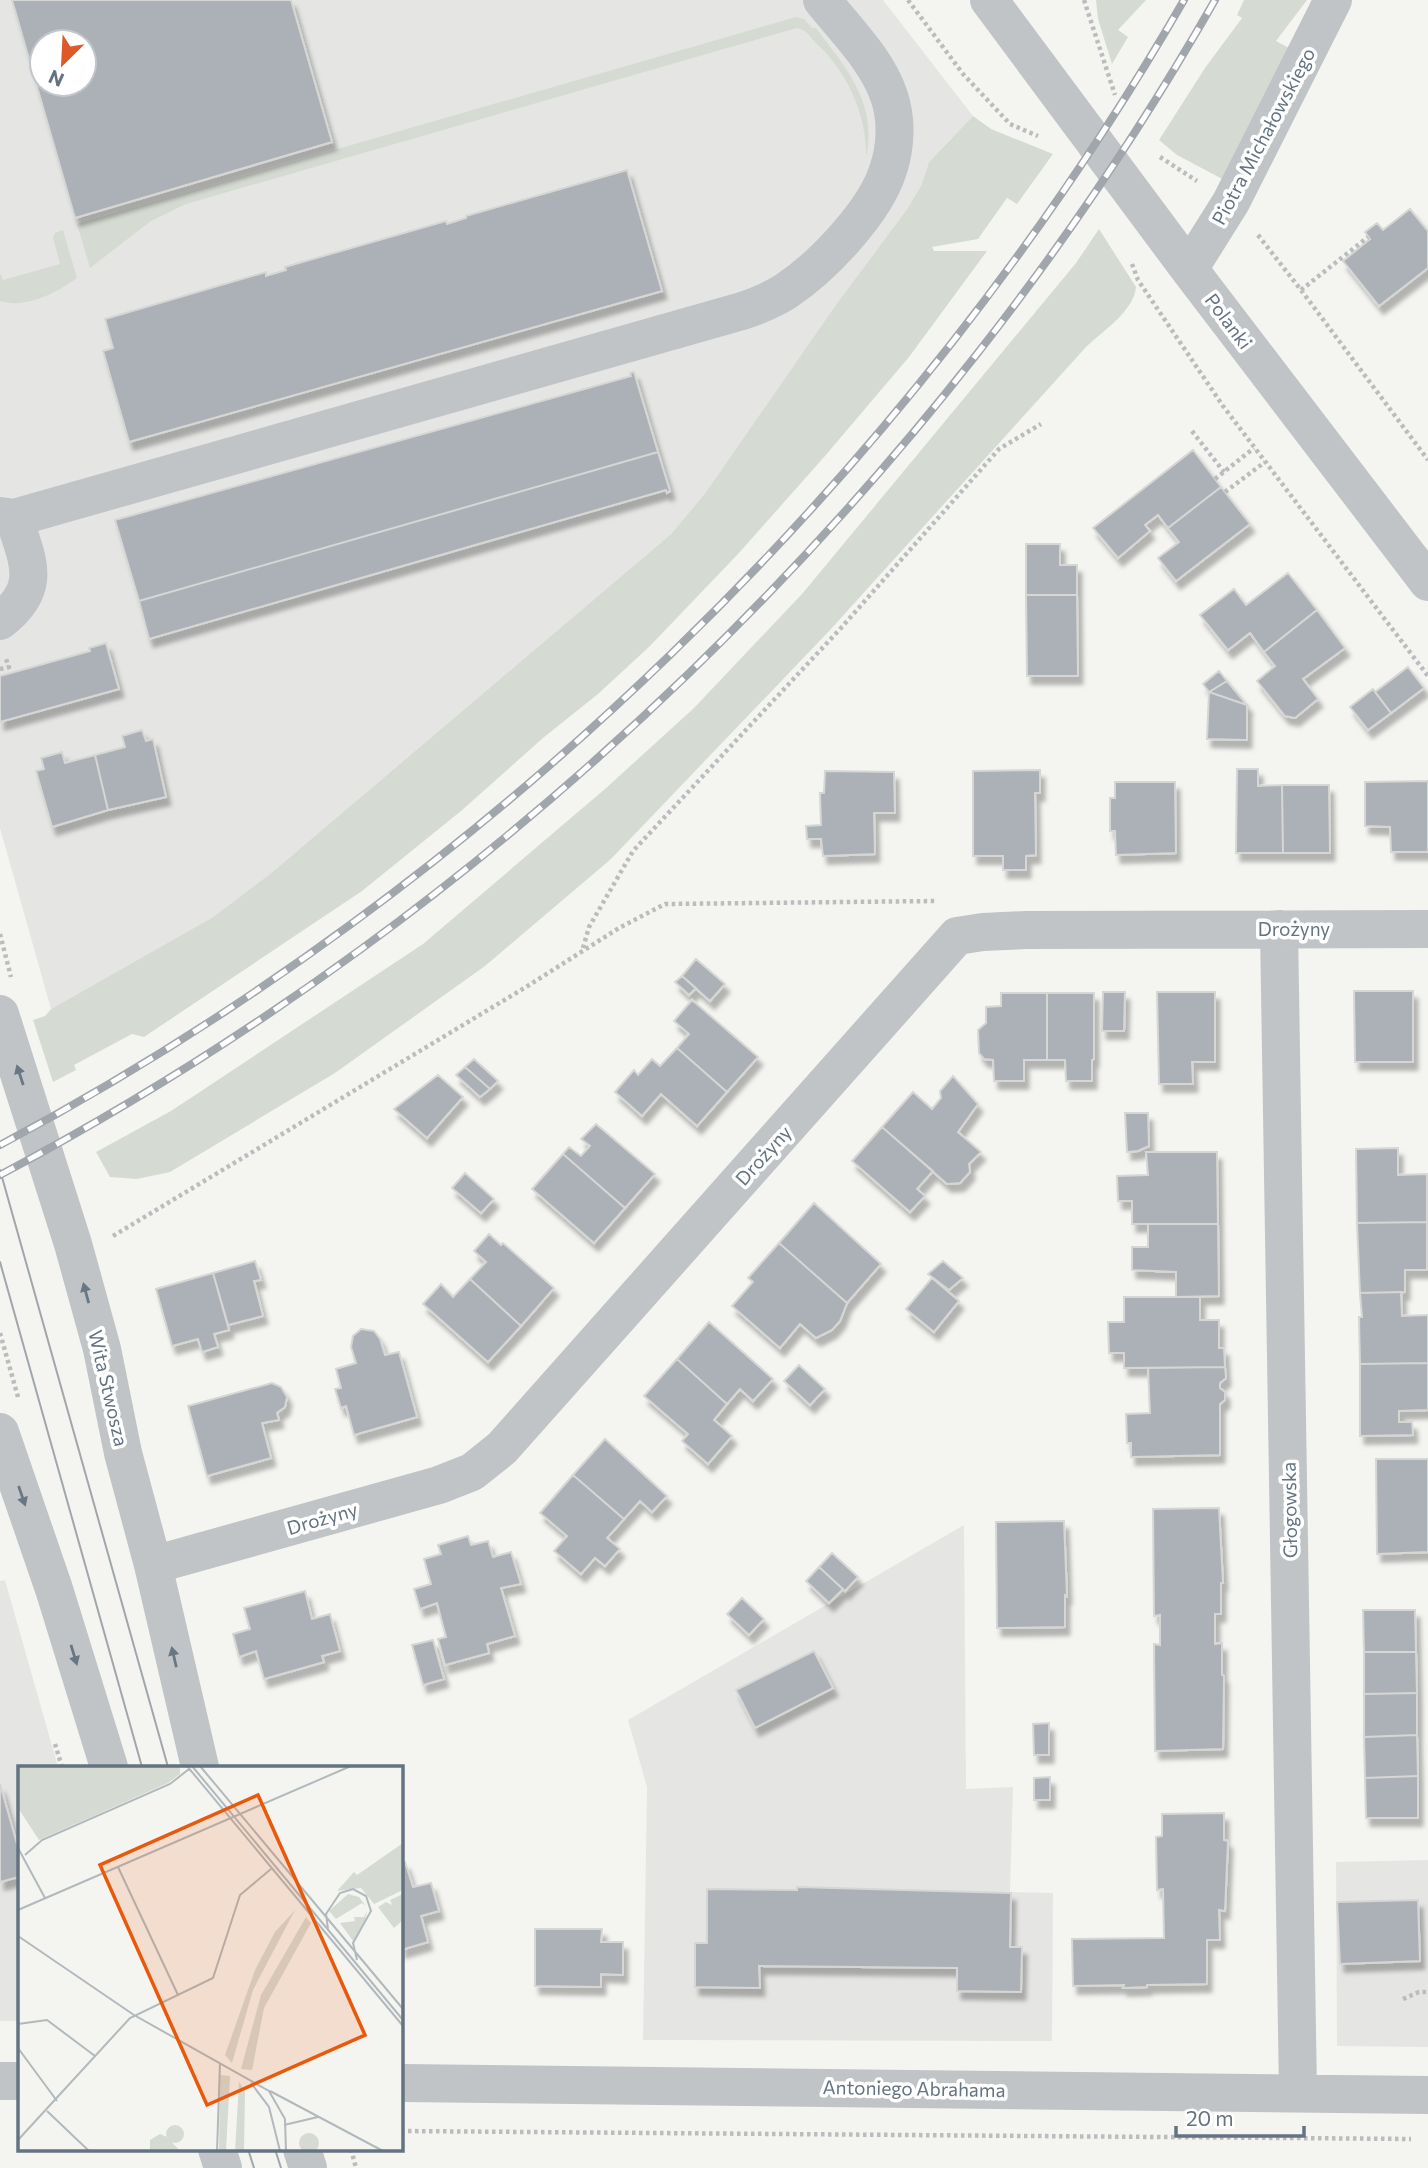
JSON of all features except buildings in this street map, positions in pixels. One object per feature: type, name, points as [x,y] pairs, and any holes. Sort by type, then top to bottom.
[{"type":"street","points":[[0,621],[21,599],[29,580],[26,558],[7,517],[742,311],[765,303],[786,290],[830,253],[868,208],[886,177],[893,147],[890,98],[881,79],[821,0]]},
{"type":"street","name":"Polanki","points":[[989,0],[1189,269],[1428,582]]},
{"type":"street","points":[[1017,0],[1032,58]]},
{"type":"street","name":"Piotra Michałowskiego","points":[[1189,269],[1231,202],[1334,0]]},
{"type":"street","name":"Głogowska","points":[[1279,929],[1298,2092]]},
{"type":"street","name":"Drożyny","points":[[153,1565],[439,1485],[472,1472],[502,1448],[957,936],[1026,930],[1428,929]]},
{"type":"street","name":"Wita Stwosza","points":[[0,1014],[73,1244],[102,1349],[123,1453],[153,1565],[200,1766]]},
{"type":"street","points":[[10,1419],[54,1589],[109,1766]]},
{"type":"street","points":[[0,2081],[18,2081]]},
{"type":"street","name":"Antoniego Abrahama","points":[[402,2083],[1428,2095]]},
{"type":"street","points":[[217,2150],[223,2168]]},
{"type":"street","points":[[302,2150],[308,2168]]},
{"type":"path","points":[[908,0],[963,74],[1010,124],[1044,139]]},
{"type":"path","points":[[1301,290],[1368,237]]},
{"type":"path","points":[[1130,258],[1138,281],[1223,406],[1428,676]]},
{"type":"path","points":[[583,949],[589,928],[633,851],[841,628],[999,449],[1041,424]]},
{"type":"path","points":[[1192,431],[1224,472]]},
{"type":"path","points":[[1215,479],[1254,448]]},
{"type":"path","points":[[1225,492],[1265,462]]},
{"type":"path","points":[[0,669],[9,667]]},
{"type":"path","points":[[106,1240],[526,987],[583,949],[665,904],[942,901]]},
{"type":"path","points":[[0,1333],[10,1419]]},
{"type":"path","points":[[1403,1999],[1419,1992],[1428,1992]]},
{"type":"path","points":[[402,2131],[1415,2140]]},
{"type":"path","points":[[351,2150],[356,2168]]},
{"type":"shaded area","points":[[0,0],[883,0],[973,116],[929,162],[921,186],[907,209],[835,306],[706,492],[671,534],[270,874],[213,917],[51,1009],[0,828]]},
{"type":"shaded area","points":[[1096,0],[1146,0],[1118,30],[1128,37],[1112,64],[1098,19]]},
{"type":"shaded area","points":[[1244,0],[1307,0],[1276,41],[1297,52],[1226,181],[1177,155],[1159,140],[1205,68],[1242,18],[1237,15]]},
{"type":"shaded area","points":[[796,17],[804,19],[812,28],[816,28],[857,87],[867,120],[869,138],[866,157],[863,126],[846,81],[806,32],[797,28],[186,204],[151,221],[90,268],[77,224]]},
{"type":"shaded area","points":[[973,116],[991,129],[1053,154],[1017,204],[1007,198],[978,239],[932,247],[934,251],[987,251],[909,357],[738,554],[650,646],[598,694],[362,891],[144,1037],[132,1034],[74,1065],[76,1070],[53,1082],[33,1020],[45,1016],[51,1009],[213,917],[270,874],[671,534],[706,492],[835,306],[907,209],[921,186],[929,162]]},
{"type":"shaded area","points":[[1099,229],[1136,287],[1124,312],[1086,347],[831,629],[611,859],[485,966],[335,1073],[170,1172],[137,1179],[110,1177],[96,1152],[171,1111],[423,944],[605,789],[694,708],[802,594],[1076,263]]},
{"type":"shaded area","points":[[63,230],[77,278],[60,289],[30,301],[0,301],[0,273],[3,280],[60,264],[53,238],[55,233]]},
{"type":"shaded area","points":[[964,1525],[966,1789],[1013,1787],[1010,1892],[1053,1893],[1052,2041],[643,2040],[647,1787],[628,1720]]},
{"type":"shaded area","points":[[5,1580],[58,1766],[18,1766],[18,2021],[0,2021],[0,1581]]},
{"type":"shaded area","points":[[1428,1860],[1428,2047],[1337,2046],[1336,1862]]},
{"type":"tram line","points":[[0,1170],[168,1766]]},
{"type":"tram line","points":[[0,1262],[142,1766]]},
{"type":"tram line","points":[[248,2150],[254,2168]]},
{"type":"tram line","points":[[275,2150],[281,2168]]},
{"type":"railway","points":[[0,1145],[179,1041],[351,924],[515,795],[671,654],[817,503],[952,343],[1075,175],[1184,0]]},
{"type":"railway","points":[[0,1175],[184,1069],[361,949],[530,817],[690,673],[839,518],[977,353],[1103,180],[1215,0]]}]
